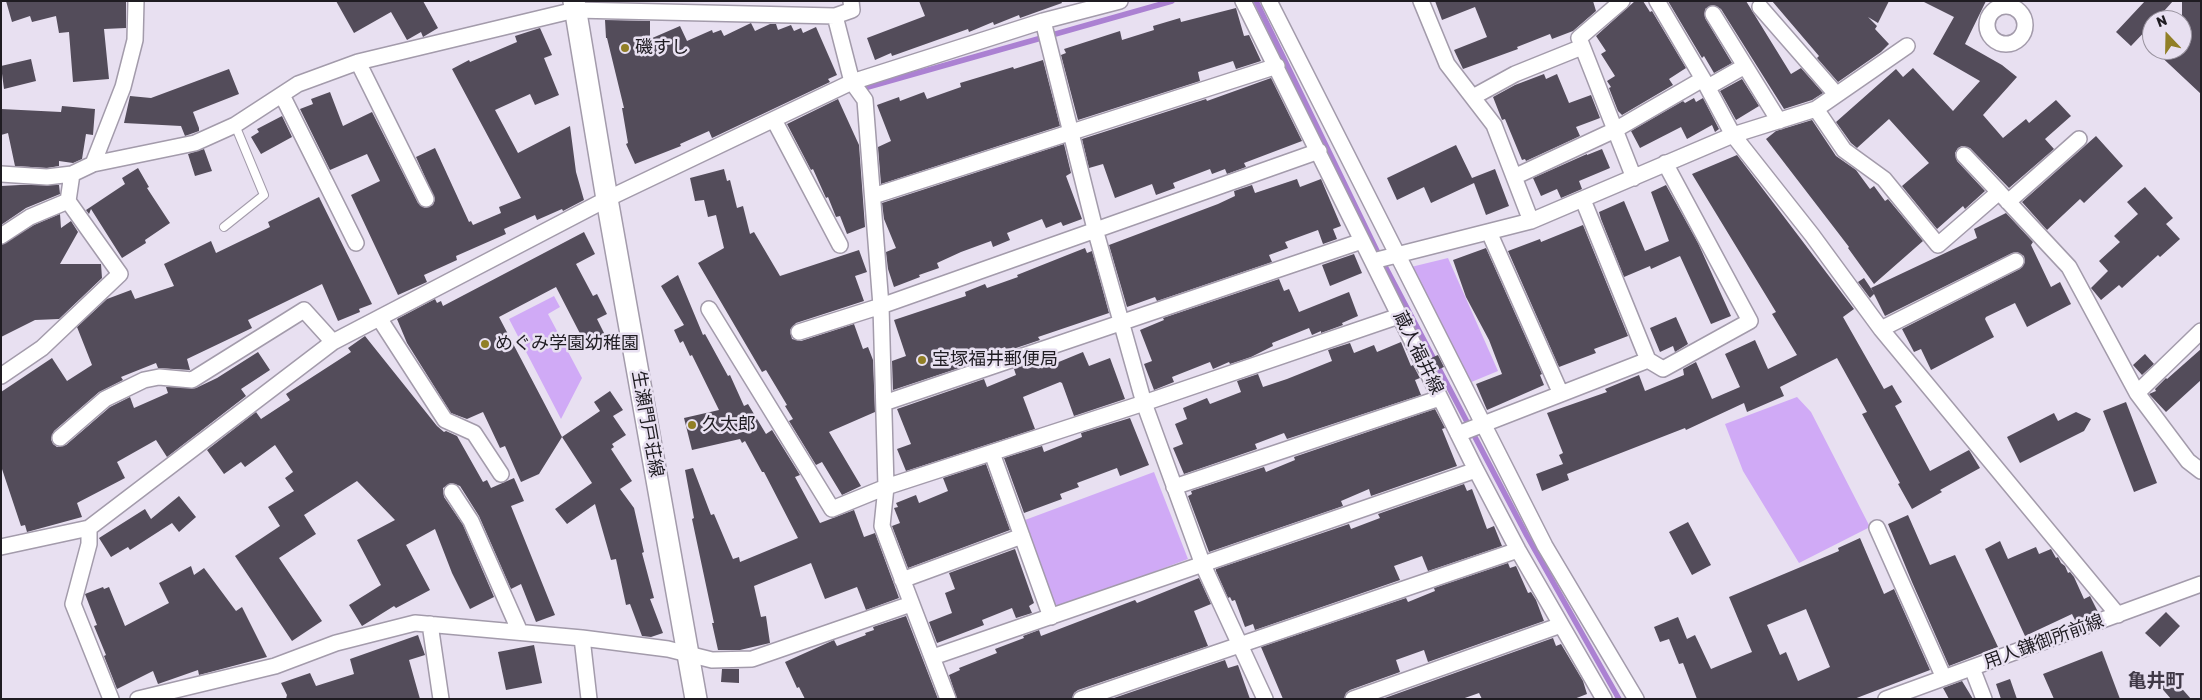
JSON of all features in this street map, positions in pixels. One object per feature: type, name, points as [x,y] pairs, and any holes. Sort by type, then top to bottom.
[{"type":"main road","name":"生瀬門戸荘線","points":[[574,6],[696,699]]},
{"type":"street","points":[[93,164],[122,87],[135,40],[136,1]]},
{"type":"street","points":[[1,174],[47,177],[72,174],[93,164],[195,143],[235,126],[298,84],[358,62],[574,6],[835,16],[852,10],[851,1]]},
{"type":"street","points":[[1,547],[89,528],[333,342],[607,200],[852,82],[1043,21],[1120,1]]},
{"type":"street","name":"蔵人福井線","points":[[1243,1],[1277,66],[1440,398],[1470,429],[1476,470],[1518,550],[1604,699]]},
{"type":"street","points":[[1269,1],[1396,254],[1470,429],[1545,546],[1636,699]]},
{"type":"street","points":[[1421,1],[1447,64],[1494,125],[1531,221]]},
{"type":"street","points":[[1622,1],[1579,38],[1634,178]]},
{"type":"street","points":[[1657,1],[1733,135],[1812,234],[1881,329],[2118,615]]},
{"type":"street","points":[[1760,7],[1836,94]]},
{"type":"street","points":[[1713,14],[1780,120]]},
{"type":"street","points":[[835,16],[852,82],[865,100],[881,306],[886,487],[882,526],[948,699]]},
{"type":"street","points":[[1043,21],[1095,229],[1144,403],[1203,565],[1265,699]]},
{"type":"street","points":[[1373,261],[1531,221],[1733,135],[1816,109],[1907,46]]},
{"type":"street","points":[[1472,97],[1515,74],[1582,47]]},
{"type":"street","points":[[358,62],[426,199]]},
{"type":"street","points":[[872,196],[1277,66]]},
{"type":"street","points":[[1514,177],[1615,130],[1705,83],[1745,66]]},
{"type":"street","points":[[282,95],[356,243]]},
{"type":"street","points":[[1816,109],[1844,150],[1884,179],[1938,245],[2004,197],[2078,138]]},
{"type":"street","points":[[774,120],[840,245]]},
{"type":"street","points":[[799,332],[881,306],[1319,151]]},
{"type":"street","points":[[1964,154],[2069,267],[2137,393],[2188,461],[2201,471]]},
{"type":"street","points":[[1583,200],[1648,360],[1663,369],[1750,321],[1665,163]]},
{"type":"street","points":[[1,376],[42,348],[120,274],[68,201],[72,174]]},
{"type":"street","points":[[1,236],[30,217],[68,201]]},
{"type":"street","points":[[1489,232],[1561,394]]},
{"type":"street","points":[[884,403],[1362,241]]},
{"type":"street","points":[[1881,329],[2016,261]]},
{"type":"street","points":[[709,309],[832,508],[886,487],[1144,403],[1399,316]]},
{"type":"street","points":[[60,438],[105,399],[144,380],[159,376],[192,380],[304,310],[333,342]]},
{"type":"street","points":[[379,318],[445,420],[474,432],[501,474]]},
{"type":"street","points":[[2137,393],[2201,331]]},
{"type":"street","points":[[1470,429],[1648,360]]},
{"type":"street","points":[[1174,487],[1440,398]]},
{"type":"street","points":[[992,453],[1051,617]]},
{"type":"street","points":[[933,657],[1476,470]]},
{"type":"street","points":[[452,492],[471,521],[520,632]]},
{"type":"street","points":[[89,528],[89,544],[73,604],[111,699]]},
{"type":"street","points":[[1877,528],[1944,678]]},
{"type":"street","points":[[902,580],[1022,536]]},
{"type":"street","points":[[1081,699],[1518,550]]},
{"type":"street","name":"用人鎌御所前線","points":[[1886,699],[2201,584]]},
{"type":"street","points":[[138,699],[275,666],[336,643],[415,623],[582,638],[668,649],[712,660],[752,659],[911,604]]},
{"type":"street","points":[[430,624],[441,699]]},
{"type":"street","points":[[1353,699],[1561,625]]},
{"type":"street","points":[[582,638],[589,699]]},
{"type":"street","points":[[1972,668],[1984,699]]},
{"type":"lane","points":[[224,227],[264,195],[235,126]]},
{"type":"shaded area","points":[[1448,258],[1498,371],[1469,383],[1411,267]]},
{"type":"shaded area","points":[[554,296],[560,307],[548,314],[582,378],[561,419],[509,319]]},
{"type":"shaded area","points":[[1797,397],[1811,412],[1870,527],[1799,563],[1743,471],[1725,424]]},
{"type":"shaded area","points":[[1154,472],[1188,559],[1055,609],[1025,520]]},
{"type":"building","points":[[6,1],[126,1],[126,28],[104,29],[109,79],[73,82],[69,32],[59,33],[56,16],[32,22],[30,16],[12,22]]},
{"type":"building","points":[[336,1],[423,1],[438,28],[423,37],[421,32],[407,40],[391,12],[354,33]]},
{"type":"building","points":[[919,1],[1061,1],[1062,3],[1020,18],[1019,15],[994,25],[993,22],[969,32],[968,29],[892,56],[891,53],[875,60],[867,38],[925,16]]},
{"type":"building","points":[[1435,1],[1593,1],[1596,11],[1573,31],[1552,39],[1550,34],[1517,47],[1518,49],[1463,69],[1454,50],[1487,37],[1475,7],[1442,20]]},
{"type":"building","points":[[1635,1],[1643,1],[1650,12],[1652,11],[1686,68],[1669,79],[1673,85],[1622,115],[1618,111],[1609,88],[1611,87],[1607,81],[1615,76],[1601,54],[1606,51],[1596,36]]},
{"type":"building","points":[[1668,1],[1746,1],[1791,74],[1801,68],[1823,93],[1812,100],[1784,109],[1721,9],[1713,5],[1705,9],[1705,18],[1732,63],[1714,73],[1704,56],[1702,58]]},
{"type":"building","points":[[1772,1],[1889,1],[1878,23],[1868,17],[1877,26],[1875,29],[1889,44],[1881,52],[1838,82],[1817,58],[1819,56]]},
{"type":"building","points":[[1922,1],[1986,1],[1965,44],[2002,65],[2017,77],[1983,115],[2003,138],[2026,119],[2029,123],[2056,100],[2071,116],[2045,139],[2054,149],[2009,188],[1970,148],[1962,146],[1958,148],[1955,153],[1957,161],[1985,191],[1965,209],[1963,206],[1937,229],[1902,186],[1929,163],[1889,119],[1857,148],[1851,143],[1836,122],[1896,69],[1903,77],[1913,68],[1953,111],[1980,81],[1933,54],[1954,17]]},
{"type":"building","points":[[2145,1],[2173,1],[2165,10],[2142,10],[2142,34],[2131,46],[2116,32]]},
{"type":"building","points":[[2182,1],[2201,1],[2201,94],[2165,60],[2192,60],[2192,10],[2182,10]]},
{"type":"building","points":[[1236,8],[1244,36],[1249,35],[1261,61],[1236,69],[1233,61],[1198,72],[1200,81],[1078,120],[1061,55],[1066,53],[1064,49],[1120,31],[1122,40],[1154,30],[1153,26],[1180,18],[1181,22]]},
{"type":"building","points":[[605,20],[650,21],[650,39],[680,26],[687,41],[712,30],[713,33],[721,30],[724,36],[751,23],[755,31],[770,24],[776,24],[778,30],[791,25],[794,31],[801,28],[803,33],[816,27],[837,75],[828,79],[830,82],[712,138],[709,131],[680,144],[681,146],[635,164],[626,144],[628,143],[622,108],[624,108],[606,38]]},
{"type":"building","points":[[540,28],[552,55],[544,58],[559,95],[535,105],[530,94],[495,110],[518,153],[570,126],[576,172],[584,200],[563,211],[562,209],[537,220],[535,215],[504,229],[506,234],[456,256],[457,260],[424,275],[427,282],[398,295],[351,195],[380,181],[367,154],[330,170],[300,109],[313,104],[311,99],[330,92],[343,126],[372,112],[418,203],[425,208],[433,205],[435,199],[416,157],[435,148],[469,222],[471,221],[473,225],[501,213],[499,207],[521,198],[452,69],[469,60],[470,62],[517,42],[515,36]]},
{"type":"building","points":[[31,59],[36,81],[4,89],[1,66]]},
{"type":"building","points":[[1043,60],[1060,126],[881,184],[878,147],[891,141],[877,105],[899,97],[900,101],[924,92],[927,99],[961,87],[960,83]]},
{"type":"building","points":[[229,69],[239,94],[193,112],[199,131],[185,136],[181,126],[124,123],[130,96],[151,98]]},
{"type":"building","points":[[1544,74],[1546,79],[1557,74],[1569,103],[1591,95],[1600,118],[1576,127],[1580,136],[1526,161],[1525,159],[1522,160],[1505,119],[1502,120],[1493,97],[1515,85]]},
{"type":"building","points":[[1271,78],[1302,141],[1244,163],[1246,167],[1227,174],[1225,169],[1212,174],[1210,169],[1173,183],[1175,188],[1156,195],[1152,184],[1115,198],[1103,164],[1089,168],[1082,139],[1206,99],[1207,101]]},
{"type":"building","points":[[1742,79],[1759,106],[1736,120],[1720,91]]},
{"type":"building","points":[[1694,98],[1696,102],[1703,98],[1719,129],[1715,132],[1712,125],[1687,139],[1681,127],[1640,148],[1631,131],[1683,101],[1685,103]]},
{"type":"building","points":[[838,99],[859,145],[865,227],[847,234],[840,216],[836,217],[828,197],[826,198],[813,169],[811,170],[787,124]]},
{"type":"building","points":[[62,106],[95,109],[93,135],[86,134],[82,159],[73,163],[59,161],[59,166],[47,168],[15,166],[8,133],[1,135],[1,109],[61,112]]},
{"type":"building","points":[[282,116],[292,137],[261,154],[251,137],[259,132],[257,129]]},
{"type":"building","points":[[1812,120],[1836,156],[1856,170],[1870,189],[1874,186],[1885,201],[1888,199],[1923,241],[1874,284],[1849,247],[1766,139],[1776,131]]},
{"type":"building","points":[[2096,136],[2123,166],[2084,203],[2080,199],[2047,230],[2022,202]]},
{"type":"building","points":[[1064,144],[1071,173],[1066,176],[1082,219],[1063,226],[1061,222],[1046,228],[1042,219],[1007,233],[1010,240],[993,247],[991,241],[961,252],[937,263],[939,268],[894,287],[888,269],[886,252],[896,248],[884,219],[882,203]]},
{"type":"building","points":[[1456,145],[1472,178],[1495,169],[1509,206],[1486,215],[1474,183],[1431,203],[1424,187],[1397,200],[1387,178]]},
{"type":"building","points":[[204,149],[212,171],[195,176],[188,154]]},
{"type":"building","points":[[1602,149],[1610,168],[1579,181],[1582,189],[1561,198],[1557,189],[1541,196],[1533,178]]},
{"type":"building","points":[[1737,155],[1854,309],[1843,317],[1884,389],[1892,385],[1902,402],[1895,406],[1930,471],[1969,450],[1980,468],[1940,490],[1942,492],[1912,509],[1862,414],[1867,412],[1837,358],[1780,387],[1784,396],[1747,412],[1744,403],[1686,430],[1685,428],[1567,474],[1569,480],[1542,491],[1536,474],[1563,464],[1559,455],[1563,453],[1547,413],[1607,392],[1605,389],[1639,375],[1645,391],[1684,375],[1683,369],[1696,362],[1712,399],[1740,387],[1725,354],[1755,340],[1768,369],[1797,355],[1772,314],[1776,312],[1692,174]]},
{"type":"building","points":[[138,168],[149,187],[147,188],[170,223],[145,240],[146,243],[122,258],[91,209],[89,214],[86,210],[125,184],[122,178]]},
{"type":"building","points":[[724,169],[727,181],[730,180],[737,208],[743,206],[750,234],[754,232],[780,276],[859,250],[867,272],[855,276],[864,301],[796,323],[790,330],[792,339],[801,341],[854,324],[863,349],[868,347],[873,360],[875,412],[829,432],[861,486],[842,495],[822,462],[816,465],[789,421],[793,419],[785,406],[787,405],[766,370],[762,372],[698,263],[724,248],[716,215],[708,217],[704,200],[695,201],[690,178]]},
{"type":"building","points":[[1297,179],[1300,187],[1321,179],[1341,226],[1333,229],[1337,239],[1323,244],[1318,230],[1285,242],[1288,248],[1269,255],[1272,262],[1157,301],[1155,297],[1127,307],[1109,245],[1218,204],[1235,196],[1234,191],[1252,185],[1255,193]]},
{"type":"building","points":[[59,185],[60,194],[26,208],[1,225],[1,186]]},
{"type":"building","points":[[1666,185],[1698,243],[1731,316],[1711,324],[1680,256],[1651,269],[1650,266],[1624,277],[1599,212],[1624,201],[1645,251],[1669,241],[1651,192]]},
{"type":"building","points":[[2145,187],[2173,218],[2166,224],[2180,239],[2160,257],[2158,255],[2122,288],[2119,285],[2101,300],[2091,288],[2108,271],[2099,261],[2120,242],[2114,236],[2138,214],[2127,202]]},
{"type":"building","points":[[319,197],[372,304],[359,309],[360,312],[338,321],[322,284],[248,320],[252,328],[187,359],[190,370],[158,368],[156,363],[121,377],[123,380],[99,392],[54,431],[51,439],[53,444],[57,447],[66,445],[110,407],[130,397],[134,408],[168,393],[166,387],[196,388],[217,378],[258,352],[270,370],[241,389],[246,396],[167,457],[156,440],[117,462],[125,478],[77,503],[82,517],[27,532],[25,525],[21,526],[1,466],[1,392],[52,358],[67,381],[92,365],[77,327],[107,299],[131,290],[135,299],[174,286],[164,264],[211,241],[216,253],[270,227],[268,222]]},
{"type":"building","points":[[2006,213],[2033,242],[2031,245],[2051,287],[2060,282],[2071,304],[2027,327],[2015,303],[1986,317],[1985,319],[1994,337],[1931,370],[1921,349],[1914,352],[1902,329],[2020,269],[2025,262],[2024,256],[2017,252],[2012,253],[1885,316],[1874,294],[1870,298],[1858,282],[1864,278],[1874,293],[1871,288],[1977,238],[1974,229]]},
{"type":"building","points":[[60,214],[61,228],[71,221],[78,232],[60,264],[101,264],[102,278],[59,319],[35,320],[1,337],[1,245],[34,225]]},
{"type":"building","points":[[1583,225],[1628,336],[1594,349],[1596,353],[1559,367],[1508,251],[1540,239],[1541,242]]},
{"type":"building","points":[[584,232],[595,254],[576,264],[593,296],[597,294],[607,314],[597,319],[607,339],[588,349],[556,287],[499,317],[562,437],[539,474],[521,482],[505,446],[500,448],[483,412],[467,419],[451,413],[407,343],[397,319],[435,299],[437,303],[441,301],[443,306]]},
{"type":"building","points":[[1085,248],[1087,253],[1092,251],[1109,313],[1038,337],[1040,340],[1007,351],[1005,347],[975,358],[977,362],[893,390],[892,361],[906,356],[894,320],[966,296],[965,292],[985,284],[987,288],[1018,277],[1017,275]]},
{"type":"building","points":[[1486,248],[1542,374],[1540,375],[1544,385],[1487,410],[1476,384],[1502,374],[1489,340],[1466,297],[1453,260]]},
{"type":"building","points":[[1354,254],[1362,273],[1330,286],[1322,265]]},
{"type":"building","points":[[678,275],[703,335],[705,334],[728,376],[730,375],[744,406],[748,404],[766,434],[772,430],[800,475],[795,477],[820,523],[854,510],[864,537],[875,533],[899,598],[866,610],[857,587],[825,599],[811,563],[754,586],[761,617],[766,616],[770,643],[740,650],[718,650],[692,519],[694,518],[685,470],[693,468],[711,515],[714,514],[733,559],[739,557],[740,562],[798,538],[764,472],[762,472],[745,441],[742,443],[740,439],[692,450],[684,418],[719,410],[692,355],[690,356],[683,341],[680,343],[674,330],[684,325],[661,286]]},
{"type":"building","points":[[1279,279],[1284,291],[1289,289],[1299,312],[1349,292],[1358,316],[1342,323],[1343,325],[1321,333],[1321,331],[1312,335],[1309,328],[1272,343],[1273,346],[1251,357],[1230,364],[1229,362],[1213,369],[1210,362],[1172,377],[1174,382],[1154,390],[1144,364],[1152,361],[1140,330],[1164,320],[1163,318]]},
{"type":"building","points":[[1676,317],[1688,344],[1675,352],[1673,346],[1660,352],[1650,328]]},
{"type":"building","points":[[365,336],[437,426],[444,432],[446,431],[457,436],[483,482],[487,480],[491,488],[514,478],[524,501],[511,506],[555,615],[536,622],[521,584],[511,589],[479,516],[460,486],[451,483],[443,488],[444,497],[463,525],[494,597],[470,609],[452,573],[435,529],[406,545],[430,590],[396,608],[394,606],[362,626],[349,605],[381,585],[357,540],[395,520],[357,481],[304,515],[316,534],[279,558],[322,621],[292,641],[235,556],[280,526],[268,507],[294,491],[285,478],[293,472],[275,445],[245,467],[241,462],[224,474],[207,450],[256,412],[261,419],[290,400],[286,394],[351,352],[348,348]]},
{"type":"building","points":[[1401,342],[1411,366],[1413,365],[1420,378],[1415,380],[1421,395],[1287,439],[1284,433],[1255,444],[1257,449],[1184,474],[1173,448],[1183,444],[1175,424],[1187,419],[1183,408],[1207,398],[1210,404],[1241,392],[1237,381],[1258,374],[1263,387],[1287,379],[1332,361],[1328,350],[1350,343],[1354,353],[1374,345],[1377,352]]},
{"type":"building","points":[[2201,349],[2201,380],[2166,412],[2149,394],[2156,391],[2155,389],[2166,378]]},
{"type":"building","points":[[1083,352],[1089,366],[1110,358],[1125,399],[1074,416],[1060,382],[1023,397],[1035,429],[906,471],[897,449],[911,444],[897,409],[984,379],[987,387],[1016,375],[1014,369],[1046,358],[1049,366]]},
{"type":"building","points":[[2145,354],[2154,364],[2142,375],[2133,365]]},
{"type":"building","points":[[1438,355],[1444,367],[1437,370],[1431,358]]},
{"type":"building","points":[[610,391],[623,410],[613,416],[626,435],[612,444],[614,447],[611,449],[632,481],[620,489],[634,508],[644,552],[642,553],[654,598],[650,599],[663,633],[651,637],[642,636],[630,604],[626,605],[616,559],[611,560],[595,504],[567,524],[555,509],[592,483],[562,437],[600,411],[594,402]]},
{"type":"building","points":[[2126,402],[2157,483],[2134,492],[2103,411]]},
{"type":"building","points":[[1435,409],[1445,428],[1442,429],[1457,466],[1371,496],[1369,489],[1341,501],[1343,506],[1209,552],[1188,496],[1192,494],[1191,491],[1264,467],[1266,472],[1295,460],[1294,457]]},
{"type":"building","points":[[2076,412],[2091,419],[2084,431],[2020,463],[2007,437],[2054,413],[2058,421]]},
{"type":"building","points":[[1130,418],[1149,465],[1120,476],[1117,468],[1077,483],[1079,487],[1060,494],[1062,499],[1024,513],[1004,458],[1042,446],[1044,452],[1082,437],[1081,433]]},
{"type":"building","points":[[986,464],[1010,530],[908,568],[892,526],[900,523],[894,508],[898,507],[896,503],[916,495],[919,503],[948,491],[943,478]]},
{"type":"building","points":[[1464,484],[1467,491],[1472,489],[1487,529],[1494,526],[1502,546],[1428,571],[1422,556],[1394,566],[1400,580],[1255,630],[1253,624],[1245,627],[1235,600],[1232,601],[1230,597],[1228,598],[1216,571],[1216,569],[1349,524],[1351,529],[1380,518],[1378,514]]},
{"type":"building","points":[[179,496],[196,517],[179,532],[172,523],[130,550],[128,547],[111,557],[99,538],[145,509],[151,519]]},
{"type":"building","points":[[1908,515],[1930,565],[1955,555],[1998,647],[1949,666],[1888,524]]},
{"type":"building","points":[[1688,522],[1711,565],[1692,575],[1669,532]]},
{"type":"building","points":[[1860,538],[1884,594],[1894,589],[1930,670],[1854,699],[1697,699],[1683,663],[1679,664],[1669,639],[1660,642],[1654,627],[1678,617],[1687,639],[1695,635],[1711,669],[1752,652],[1729,597],[1839,551],[1838,548]],"holes":[[[1806,609],[1830,667],[1798,681],[1786,652],[1780,655],[1767,625]]]},
{"type":"building","points":[[2000,541],[2008,559],[2036,547],[2039,554],[2051,549],[2056,558],[2058,557],[2065,566],[2068,573],[2070,572],[2074,577],[2084,599],[2090,596],[2098,612],[2075,620],[2072,614],[2025,636],[1985,549]]},
{"type":"building","points":[[1015,549],[1034,603],[1029,606],[1032,613],[1016,618],[1012,608],[982,620],[984,625],[937,643],[929,622],[952,613],[945,593],[955,589],[949,573]]},
{"type":"building","points":[[1508,563],[1510,568],[1516,566],[1528,593],[1531,592],[1536,600],[1544,621],[1428,662],[1424,650],[1396,660],[1400,672],[1350,690],[1346,693],[1344,699],[1283,699],[1261,647],[1406,598],[1408,602],[1435,591],[1434,588]]},
{"type":"building","points":[[191,566],[194,575],[204,568],[236,611],[242,607],[267,657],[199,675],[198,670],[158,684],[153,671],[117,689],[104,656],[106,655],[94,626],[97,625],[85,594],[103,587],[104,589],[109,587],[125,626],[169,603],[159,583]]},
{"type":"building","points":[[1199,578],[1211,604],[1194,611],[1208,646],[1078,690],[1074,693],[1072,699],[957,699],[949,675],[960,670],[959,668],[997,653],[995,649],[1039,630],[1041,636],[1135,600],[1137,603]]},
{"type":"building","points":[[2166,612],[2180,626],[2160,647],[2145,633]]},
{"type":"building","points":[[906,616],[938,699],[805,699],[799,687],[797,688],[785,662],[834,640],[837,646],[866,635],[865,633],[874,630],[873,627]]},
{"type":"building","points":[[418,635],[425,655],[409,660],[420,699],[286,699],[287,695],[281,683],[310,673],[316,686],[354,674],[350,659]]},
{"type":"building","points":[[1553,638],[1556,646],[1561,644],[1583,681],[1587,694],[1574,699],[1482,699],[1479,693],[1462,699],[1382,699]]},
{"type":"building","points":[[534,645],[542,683],[506,690],[498,652]]},
{"type":"building","points":[[2102,651],[2120,699],[2054,699],[2043,674]]},
{"type":"building","points":[[1225,660],[1228,668],[1238,665],[1250,699],[1111,699]]},
{"type":"building","points":[[722,669],[739,669],[739,683],[721,682]]},
{"type":"building","points":[[2170,675],[2191,699],[2171,699],[2159,685]]},
{"type":"building","points":[[2010,679],[2017,699],[2001,699],[1996,684]]},
{"type":"building","points":[[1962,681],[1973,699],[1949,699],[1943,688]]},
{"type":"waterway","points":[[868,87],[1172,1]]},
{"type":"waterway","points":[[1256,1],[1378,253]]},
{"type":"waterway","points":[[1386,268],[1527,536],[1619,699]]},
{"type":"place","name":"磯すし","points":[[625,48]]},
{"type":"place","name":"めぐみ学園幼稚園","points":[[485,344]]},
{"type":"place","name":"宝塚福井郵便局","points":[[922,360]]},
{"type":"place","name":"久太郎","points":[[692,425]]},
{"type":"district","name":"亀井町","points":[[2156,682]]}]
